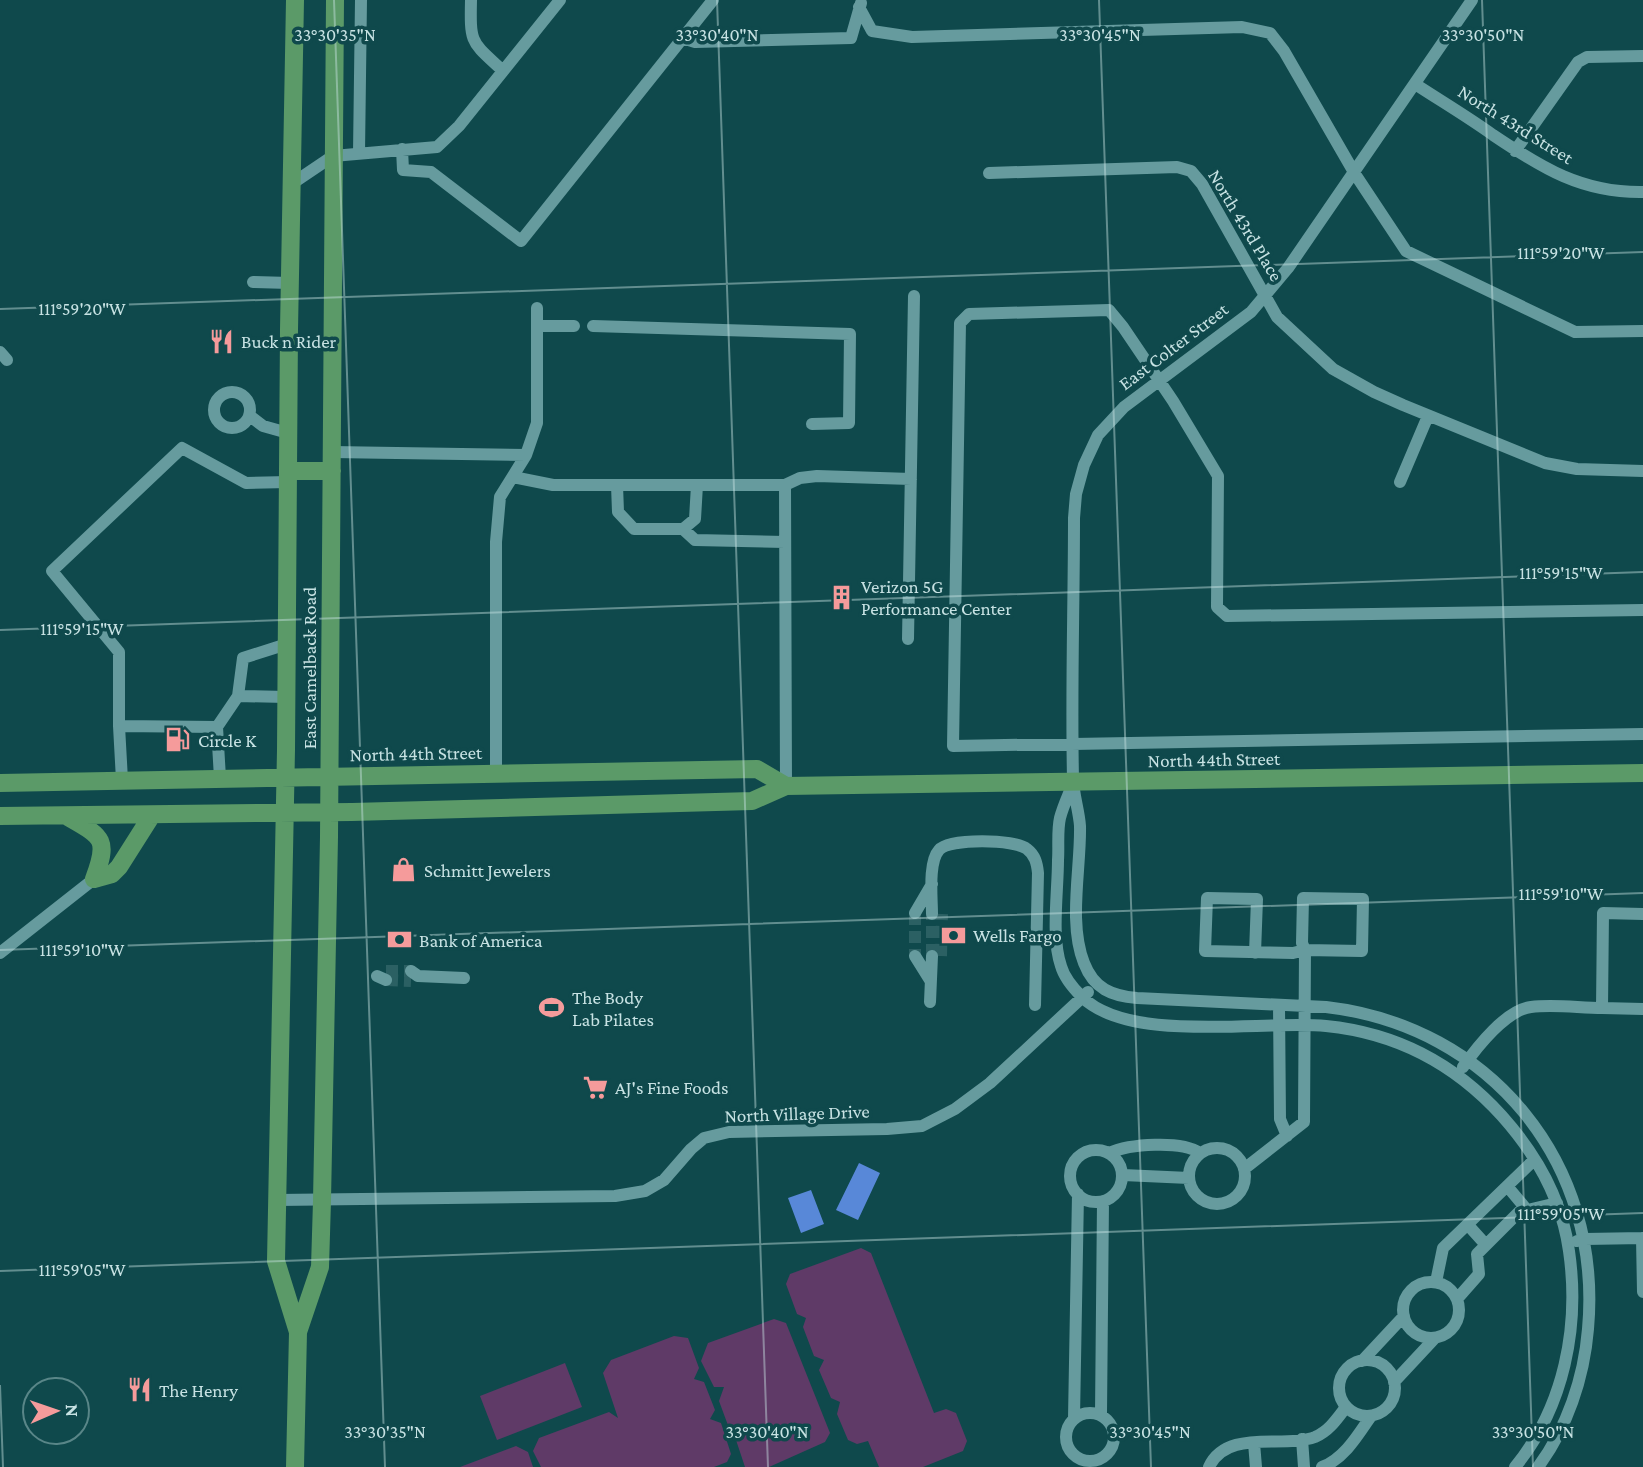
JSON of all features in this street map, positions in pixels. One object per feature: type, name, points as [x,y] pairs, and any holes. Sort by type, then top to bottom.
[{"type":"main road","name":"East Camelback Road","points":[[295,0],[286,776],[276,1261],[298,1332]]},
{"type":"main road","name":"East Camelback Road","points":[[295,1467],[298,1332],[320,1267],[322,1201],[330,775],[335,0]]},
{"type":"main road","points":[[288,477],[332,471]]},
{"type":"main road","name":"North 44th Street","points":[[0,783],[757,769],[786,786]]},
{"type":"main road","name":"North 44th Street","points":[[0,816],[284,813],[752,801],[786,786],[1643,773]]},
{"type":"main road","points":[[93,879],[112,874],[119,867],[152,815]]},
{"type":"main road","points":[[65,816],[92,831],[103,848],[93,879]]},
{"type":"street","points":[[359,153],[361,0]]},
{"type":"street","points":[[471,0],[470,33],[475,44],[503,71]]},
{"type":"street","points":[[293,183],[333,156],[437,147],[459,126],[560,0]]},
{"type":"street","points":[[402,149],[403,170],[431,172],[521,241],[713,0]]},
{"type":"street","name":"East Colter Street","points":[[1097,985],[1079,949],[1077,926],[1080,818],[1073,782],[1076,494],[1084,466],[1098,435],[1124,407],[1251,312],[1288,268],[1472,0]]},
{"type":"street","points":[[682,38],[695,41],[851,38],[861,3]]},
{"type":"street","points":[[861,3],[872,31],[912,37],[1242,27],[1270,33],[1284,51],[1354,174],[1406,251],[1575,332],[1643,331]]},
{"type":"street","points":[[1515,151],[1578,62],[1587,57],[1643,56]]},
{"type":"street","name":"North 43rd Street","points":[[1415,84],[1546,170],[1569,180],[1618,191],[1643,192]]},
{"type":"street","name":"North 43rd Place","points":[[989,173],[1177,167],[1191,170],[1202,184],[1278,317],[1333,369],[1374,392],[1428,416],[1545,463],[1577,469],[1643,471]]},
{"type":"street","points":[[253,282],[290,282]]},
{"type":"street","points":[[908,639],[915,296]]},
{"type":"street","points":[[496,773],[496,542],[500,497],[526,456],[537,424],[537,308]]},
{"type":"street","name":"North 44th Street","points":[[1158,380],[1109,310],[969,314],[960,323],[953,746],[1643,734]]},
{"type":"street","points":[[537,326],[574,326]]},
{"type":"street","points":[[593,326],[850,334],[849,423],[812,424]]},
{"type":"street","points":[[1158,380],[1218,476],[1216,607],[1227,616],[1643,610]]},
{"type":"street","points":[[250,416],[263,426],[288,433]]},
{"type":"street","points":[[1400,482],[1428,416]]},
{"type":"street","points":[[122,780],[119,726],[120,652],[52,571],[181,448],[246,483],[288,477]]},
{"type":"street","points":[[332,452],[526,456]]},
{"type":"street","points":[[513,477],[553,485],[785,485],[800,478],[817,476],[911,479]]},
{"type":"street","points":[[617,485],[618,512],[634,529],[683,529],[695,519],[697,485]]},
{"type":"street","points":[[785,485],[786,786]]},
{"type":"street","points":[[683,529],[695,540],[785,542]]},
{"type":"street","points":[[220,778],[217,727],[238,696],[243,657],[287,643]]},
{"type":"street","points":[[238,696],[286,697]]},
{"type":"street","points":[[119,726],[217,727]]},
{"type":"street","name":"East Colter Street","points":[[1073,782],[1059,820],[1056,944],[1061,968],[1083,998]]},
{"type":"street","points":[[928,914],[933,860],[940,849],[967,841],[1017,844],[1027,849],[1037,862],[1038,873],[1035,1005]]},
{"type":"street","points":[[0,953],[93,879]]},
{"type":"street","points":[[1244,1169],[1304,1122],[1306,1006],[1305,950],[1302,943],[1303,898],[1363,900],[1362,951],[1305,950],[1293,953],[1255,953],[1205,951],[1207,898],[1257,899],[1255,953]]},
{"type":"street","points":[[1602,1008],[1603,913],[1643,914]]},
{"type":"street","points":[[930,980],[928,956],[930,1002]]},
{"type":"street","points":[[413,976],[464,978]]},
{"type":"street","points":[[1097,985],[1107,993],[1121,997],[1306,1006],[1353,1010],[1384,1018],[1437,1042],[1467,1061],[1511,1099],[1549,1147],[1568,1185],[1585,1239],[1590,1282],[1590,1311],[1582,1370],[1561,1428],[1538,1467]]},
{"type":"street","name":"North Village Drive","points":[[277,1200],[615,1196],[645,1191],[664,1180],[704,1138],[729,1132],[922,1126],[955,1109],[990,1083],[1097,985]]},
{"type":"street","points":[[1083,998],[1108,1014],[1132,1021],[1169,1025],[1306,1025],[1348,1029],[1391,1041],[1413,1049],[1458,1074],[1507,1122],[1550,1185],[1557,1203],[1569,1244],[1573,1303],[1564,1368],[1537,1435],[1515,1467]]},
{"type":"street","points":[[1279,1005],[1280,1119],[1287,1136]]},
{"type":"street","points":[[1458,1074],[1495,1029],[1514,1013],[1530,1007],[1643,1009]]},
{"type":"street","points":[[1109,1153],[1124,1146],[1144,1146],[1192,1148],[1200,1153]]},
{"type":"street","points":[[1094,1149],[1109,1153],[1121,1166],[1123,1175],[1117,1191],[1102,1201],[1085,1199],[1078,1194],[1070,1179],[1074,1163],[1079,1156],[1094,1149]]},
{"type":"street","points":[[1208,1149],[1227,1149],[1241,1161],[1244,1169],[1242,1187],[1230,1201],[1221,1203],[1203,1200],[1196,1195],[1189,1178],[1193,1160],[1200,1153],[1208,1149]]},
{"type":"street","points":[[1436,1282],[1443,1248],[1534,1160]]},
{"type":"street","points":[[1123,1175],[1189,1178]]},
{"type":"street","points":[[1507,1186],[1527,1210]]},
{"type":"street","points":[[1070,1467],[1066,1436],[1074,1418],[1078,1194]]},
{"type":"street","points":[[1101,1415],[1102,1201]]},
{"type":"street","points":[[1457,1299],[1479,1274],[1477,1254],[1520,1212],[1557,1203]]},
{"type":"street","points":[[1468,1225],[1486,1245]]},
{"type":"street","points":[[1569,1244],[1585,1239],[1642,1238],[1643,1292]]},
{"type":"street","points":[[1436,1282],[1449,1288],[1457,1299],[1459,1313],[1457,1322],[1444,1335],[1435,1338],[1418,1335],[1410,1329],[1404,1315],[1404,1303],[1408,1294],[1422,1283],[1436,1282]]},
{"type":"street","points":[[1362,1361],[1404,1315]]},
{"type":"street","points":[[1322,1467],[1334,1463],[1371,1416],[1387,1408],[1392,1400],[1394,1382],[1435,1338]]},
{"type":"street","points":[[1371,1416],[1353,1413],[1346,1407],[1339,1390],[1339,1381],[1350,1365],[1362,1361],[1376,1362],[1384,1366],[1394,1382]]},
{"type":"street","points":[[1209,1467],[1221,1452],[1238,1444],[1312,1438],[1331,1427],[1346,1407]]},
{"type":"street","points":[[1070,1451],[1083,1460],[1099,1463],[1111,1450],[1115,1434],[1108,1419],[1101,1415],[1085,1412],[1074,1418]]},
{"type":"street","points":[[1302,1439],[1304,1467]]},
{"type":"street","points":[[1254,1443],[1256,1467]]},
{"type":"shaded area","points":[[861,1248],[871,1253],[934,1413],[946,1409],[956,1413],[967,1441],[963,1451],[923,1467],[879,1467],[868,1441],[857,1444],[848,1440],[837,1414],[840,1402],[831,1398],[819,1370],[824,1360],[814,1356],[803,1327],[806,1318],[797,1314],[786,1284],[790,1274]]},
{"type":"shaded area","points":[[774,1319],[786,1323],[830,1433],[825,1442],[769,1467],[745,1467],[736,1440],[738,1431],[729,1428],[719,1401],[724,1387],[714,1387],[701,1361],[708,1343]]},
{"type":"shaded area","points":[[674,1336],[688,1338],[699,1368],[694,1379],[704,1382],[715,1410],[710,1419],[721,1423],[731,1454],[727,1462],[714,1467],[541,1467],[533,1451],[539,1438],[609,1412],[618,1418],[603,1373],[611,1360]]},
{"type":"shaded area","points":[[565,1363],[582,1407],[497,1440],[480,1396]]},
{"type":"shaded area","points":[[516,1446],[528,1452],[533,1467],[460,1467]]},
{"type":"water","points":[[859,1163],[880,1173],[858,1220],[836,1210]]},
{"type":"water","points":[[811,1190],[824,1224],[801,1233],[788,1198]]},
{"type":"tunnel","points":[[915,913],[915,956]]},
{"type":"tunnel","points":[[932,914],[932,956]]},
{"type":"tunnel","points":[[941,956],[942,914]]},
{"type":"tunnel","points":[[386,971],[411,971]]},
{"type":"tunnel","points":[[386,980],[411,981]]},
{"type":"place","name":"Buck n Rider","points":[[221,341]]},
{"type":"place","name":"Verizon 5G Performance Center","points":[[841,597]]},
{"type":"place","name":"Circle K","points":[[178,740]]},
{"type":"place","name":"Schmitt Jewelers","points":[[404,870]]},
{"type":"place","name":"Wells Fargo","points":[[953,935]]},
{"type":"place","name":"Bank of America","points":[[399,940]]},
{"type":"place","name":"The Body Lab Pilates","points":[[552,1008]]},
{"type":"place","name":"AJ's Fine Foods","points":[[595,1087]]},
{"type":"place","name":"The Henry","points":[[139,1390]]}]
